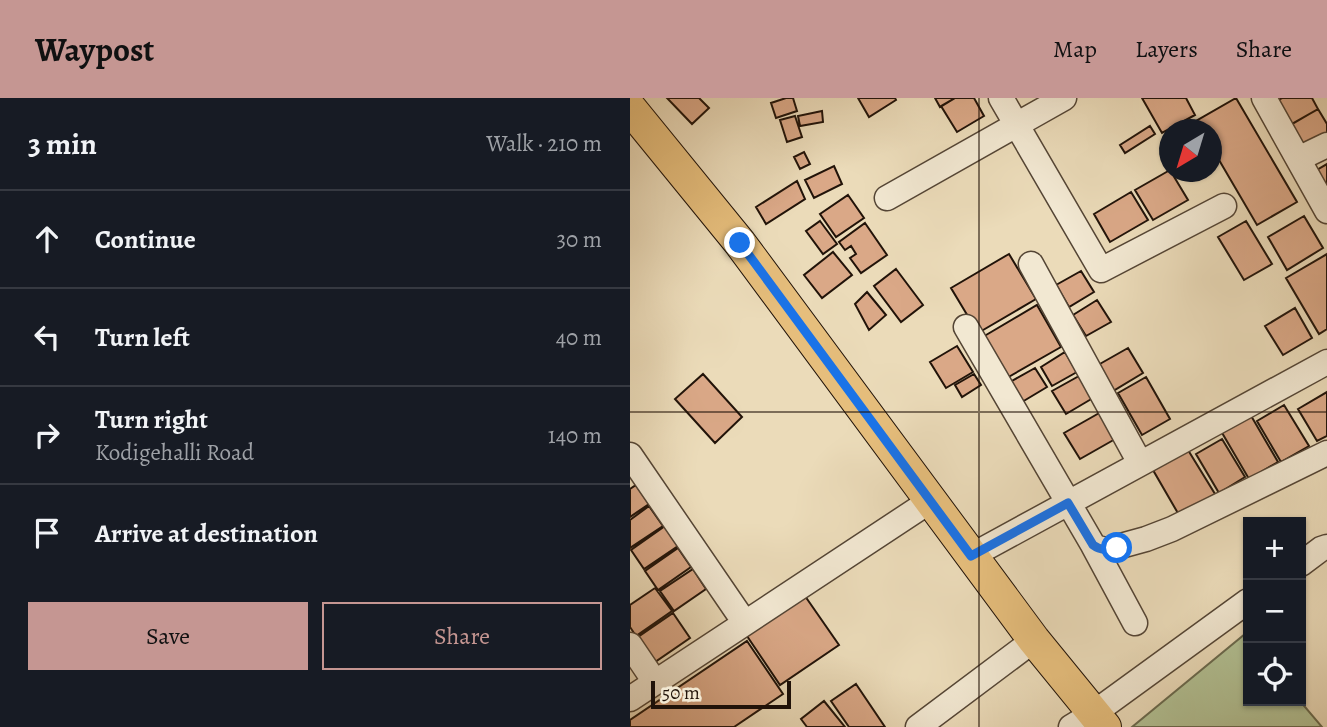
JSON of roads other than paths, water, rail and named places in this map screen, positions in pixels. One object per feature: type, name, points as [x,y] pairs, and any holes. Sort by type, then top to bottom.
[{"type":"main road","points":[[632,116],[740,243],[1034,640],[1090,722]]},
{"type":"street","points":[[1001,98],[1101,270],[1224,206]]},
{"type":"street","points":[[887,198],[1064,98]]},
{"type":"street","points":[[1264,98],[1327,211]]},
{"type":"street","points":[[1298,159],[1327,145]]},
{"type":"street","points":[[1031,264],[1140,463]]},
{"type":"street","points":[[966,327],[1093,545],[1135,623]]},
{"type":"street","points":[[971,556],[1327,362]]},
{"type":"street","points":[[1093,545],[1106,550],[1172,529],[1327,453]]},
{"type":"street","points":[[630,455],[745,623]]},
{"type":"street","points":[[630,699],[930,501]]},
{"type":"street","points":[[1306,560],[1327,547]]},
{"type":"street","points":[[1090,722],[1243,605]]},
{"type":"street","points":[[918,727],[1034,640]]},
{"type":"street","points":[[630,645],[655,682]]}]
